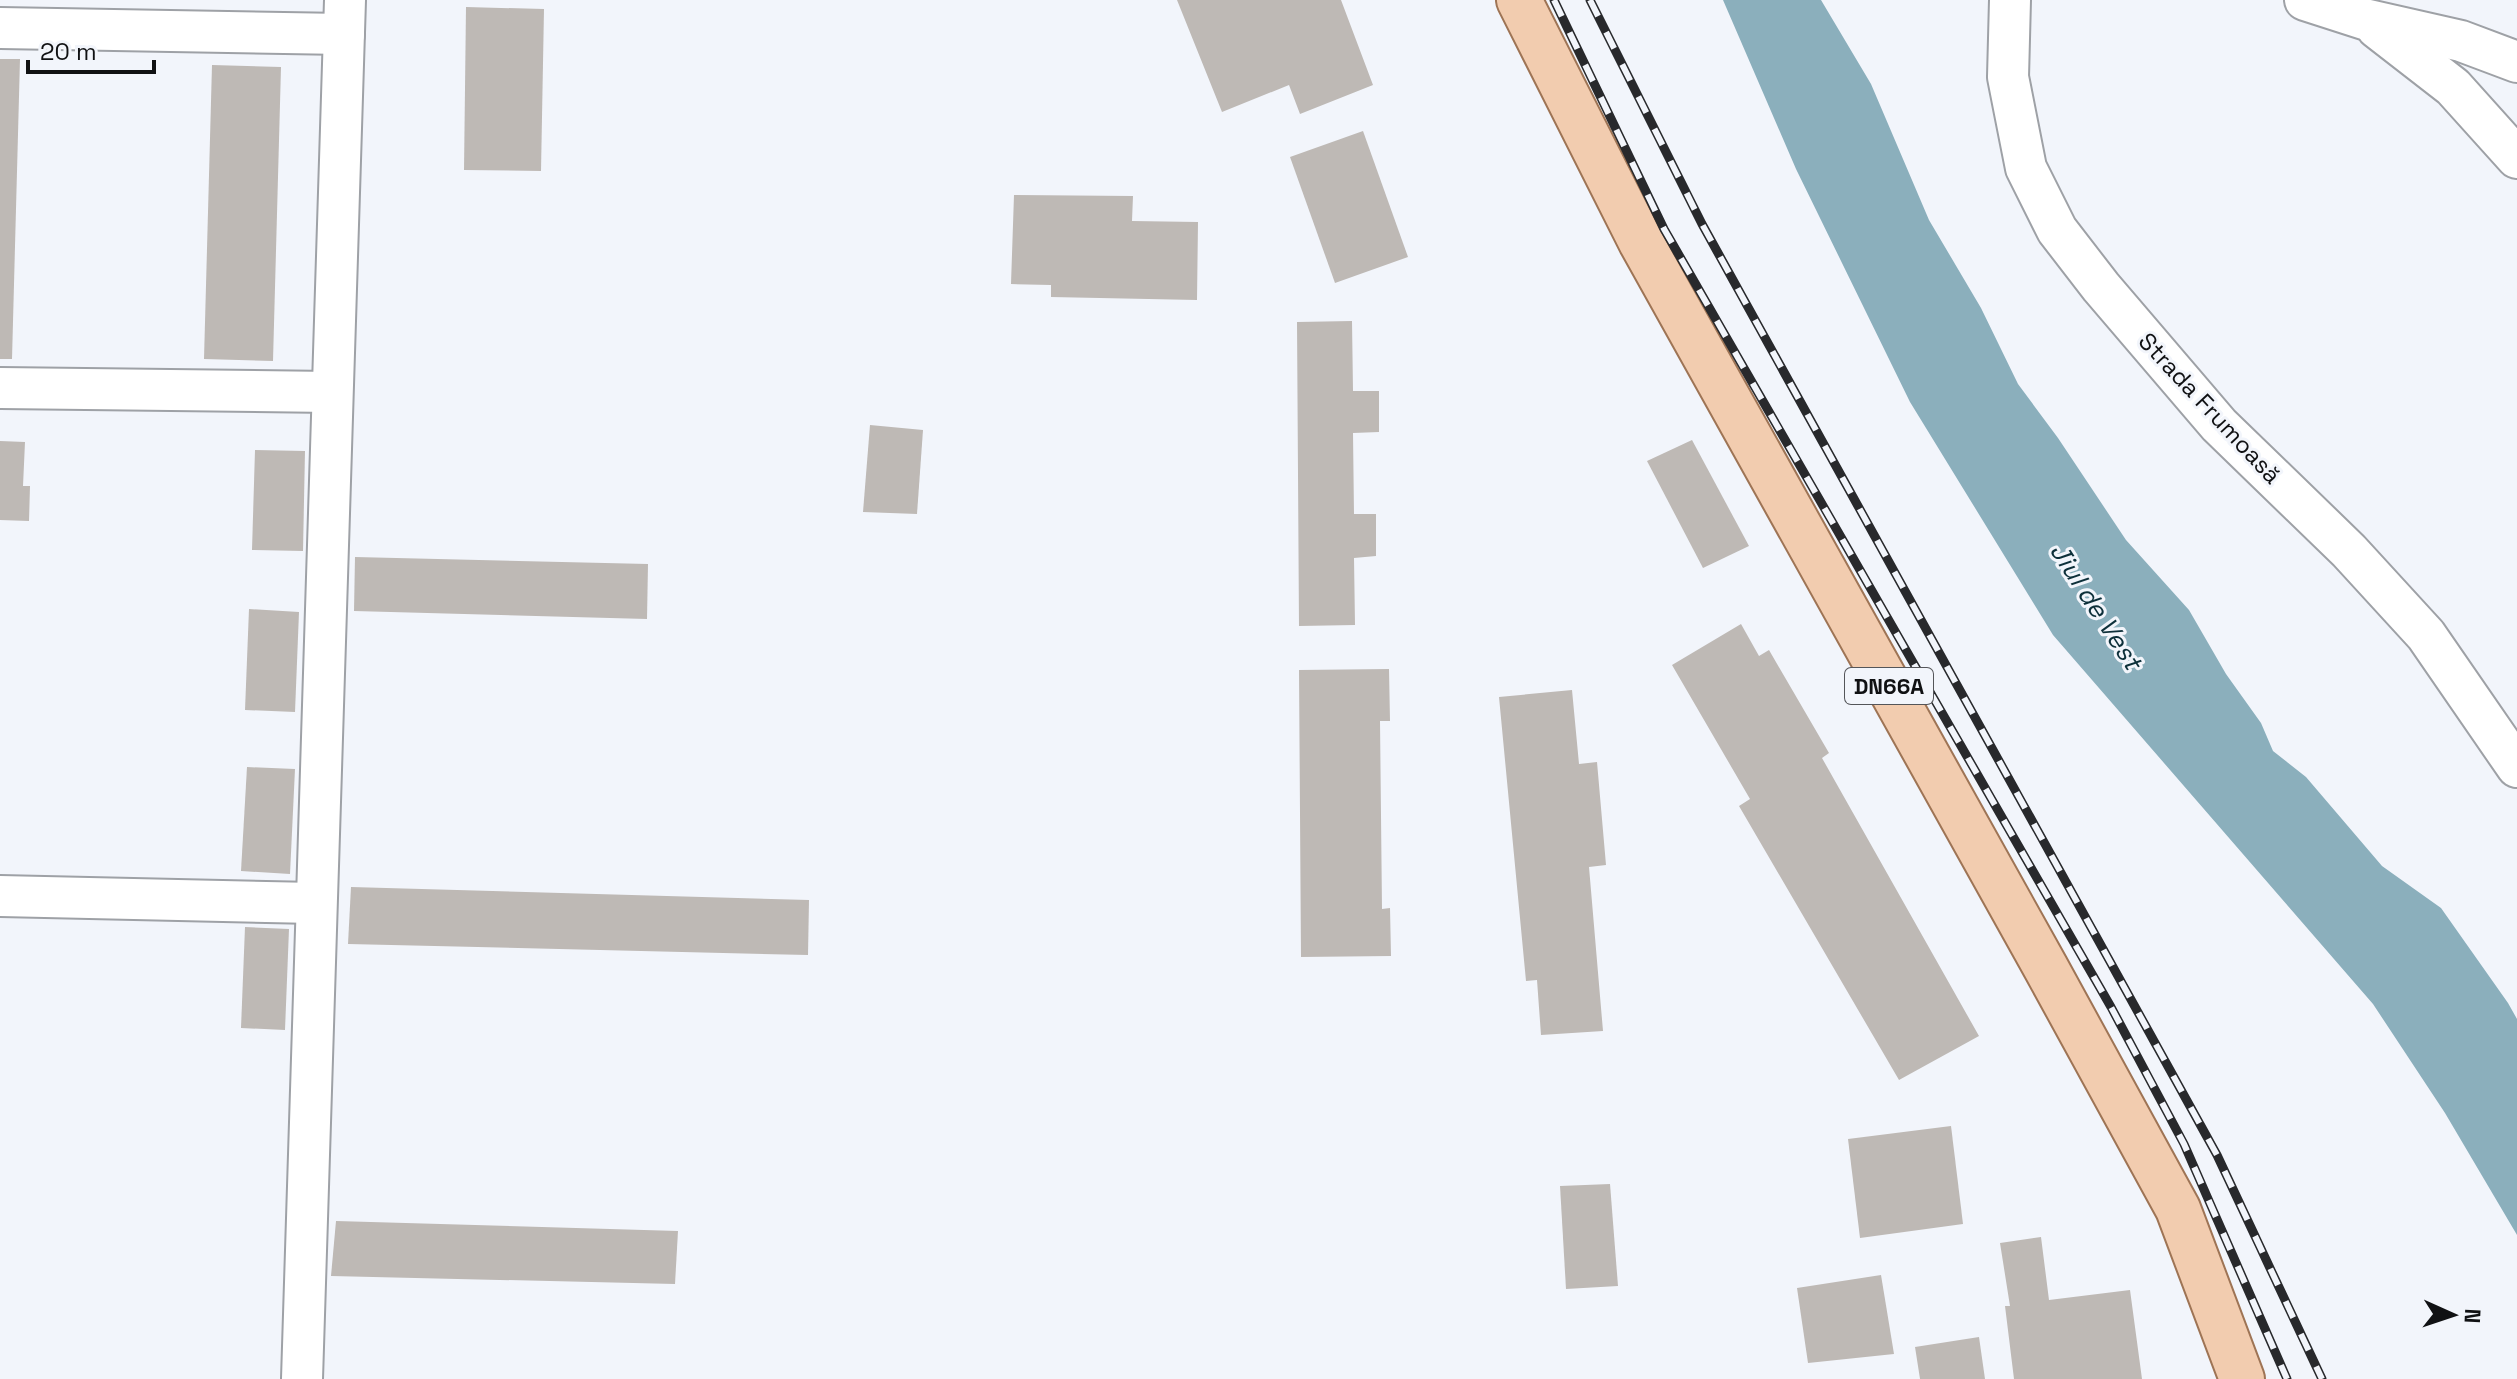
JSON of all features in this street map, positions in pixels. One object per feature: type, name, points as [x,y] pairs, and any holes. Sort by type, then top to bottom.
[{"type":"main road","name":"DN66A","points":[[1519,0],[1641,242],[2178,1209],[2242,1379]]},
{"type":"street","name":"Strada Frumoasă","points":[[2010,0],[2008,77],[2026,168],[2057,230],[2101,287],[2219,425],[2349,551],[2426,635],[2517,767]]},
{"type":"street","points":[[2305,0],[2364,19],[2461,41],[2517,62]]},
{"type":"street","points":[[0,28],[344,17],[302,1379]]},
{"type":"street","points":[[2364,19],[2453,87],[2517,158]]},
{"type":"street","points":[[0,388],[332,392]]},
{"type":"street","points":[[0,896],[315,903]]},
{"type":"water","name":"Jiul de Vest","points":[[1723,0],[1821,0],[1871,84],[1929,220],[1981,308],[2018,384],[2126,540],[2189,610],[2226,674],[2261,723],[2273,751],[2306,777],[2382,866],[2441,908],[2508,1003],[2517,1019],[2517,1235],[2445,1113],[2373,1004],[2053,635],[1910,402],[1796,169]]},
{"type":"building","points":[[1177,0],[1341,0],[1373,85],[1300,114],[1289,85],[1222,112]]},
{"type":"building","points":[[466,7],[544,9],[541,171],[464,170]]},
{"type":"building","points":[[0,59],[20,59],[12,359],[0,359]]},
{"type":"building","points":[[212,65],[281,67],[273,361],[204,359]]},
{"type":"building","points":[[1363,131],[1408,257],[1335,283],[1290,157]]},
{"type":"building","points":[[1014,195],[1133,196],[1132,221],[1198,222],[1197,300],[1051,297],[1051,285],[1011,284]]},
{"type":"building","points":[[1352,321],[1353,391],[1379,391],[1379,432],[1353,433],[1354,514],[1376,514],[1376,556],[1354,558],[1355,625],[1299,626],[1297,322]]},
{"type":"building","points":[[870,425],[923,430],[917,514],[863,512]]},
{"type":"building","points":[[1692,440],[1749,546],[1703,568],[1647,461]]},
{"type":"building","points":[[0,441],[25,442],[23,486],[30,486],[29,521],[0,520]]},
{"type":"building","points":[[255,450],[305,451],[303,551],[252,550]]},
{"type":"building","points":[[355,557],[648,564],[647,619],[354,611]]},
{"type":"building","points":[[249,609],[299,612],[295,712],[245,710]]},
{"type":"building","points":[[1741,624],[1759,656],[1769,650],[1829,753],[1822,758],[1979,1036],[1899,1080],[1739,806],[1750,799],[1672,665]]},
{"type":"building","points":[[1389,669],[1390,721],[1380,721],[1382,909],[1390,908],[1391,956],[1301,957],[1299,670]]},
{"type":"building","points":[[1572,690],[1579,764],[1597,762],[1606,865],[1589,867],[1603,1031],[1541,1035],[1537,980],[1526,981],[1499,697]]},
{"type":"building","points":[[247,767],[295,769],[290,874],[241,871]]},
{"type":"building","points":[[351,887],[809,900],[808,955],[348,944]]},
{"type":"building","points":[[245,927],[289,929],[285,1030],[241,1028]]},
{"type":"building","points":[[1951,1126],[1963,1224],[1860,1238],[1848,1139]]},
{"type":"building","points":[[1610,1184],[1618,1286],[1566,1289],[1560,1186]]},
{"type":"building","points":[[336,1221],[678,1231],[675,1284],[331,1276]]},
{"type":"building","points":[[2041,1237],[2049,1300],[2130,1290],[2142,1379],[2014,1379],[2005,1306],[2010,1306],[2000,1243]]},
{"type":"building","points":[[1881,1275],[1894,1354],[1808,1363],[1797,1288]]},
{"type":"building","points":[[1979,1337],[1985,1379],[1920,1379],[1915,1347]]},
{"type":"railway","points":[[1554,0],[1664,229],[2111,1007],[2184,1144],[2287,1379]]},
{"type":"railway","points":[[1590,0],[1702,224],[2217,1155],[2322,1379]]}]
